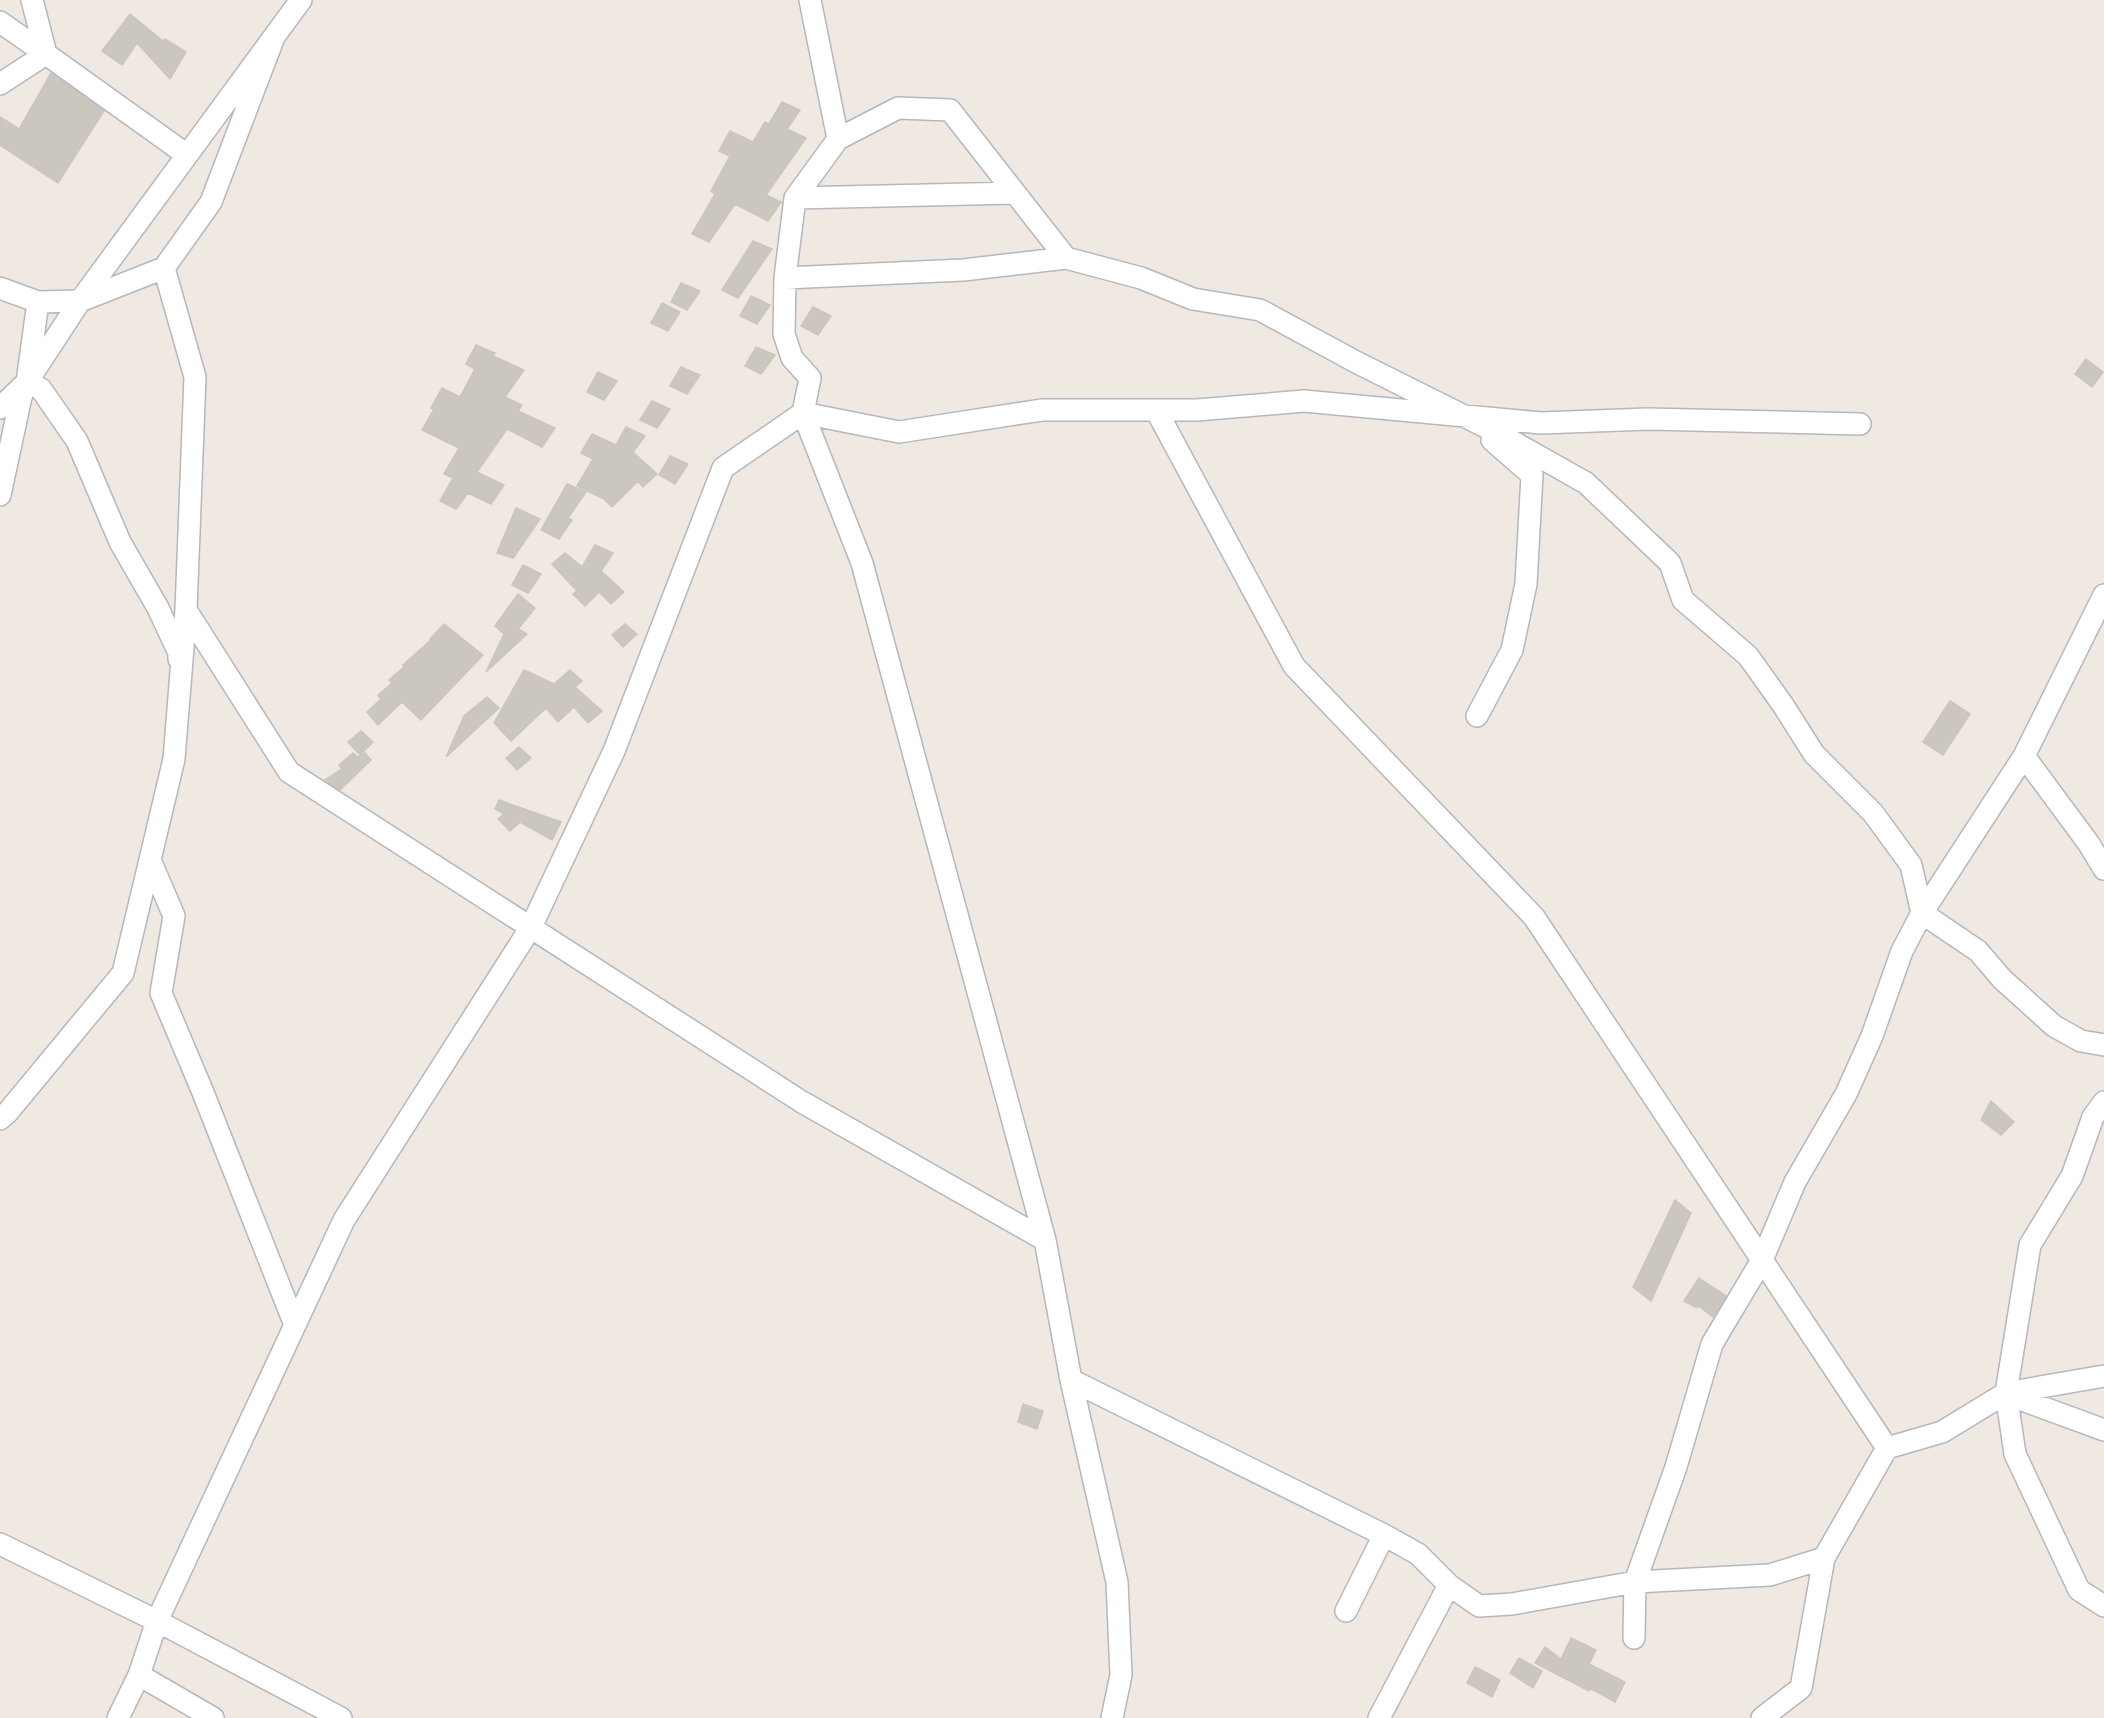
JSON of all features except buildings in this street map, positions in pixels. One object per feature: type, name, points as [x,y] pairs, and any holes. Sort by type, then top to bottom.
[{"type":"street","points":[[32,0],[46,54]]},
{"type":"street","points":[[0,408],[27,381],[80,301],[301,0]]},
{"type":"street","points":[[810,0],[838,139]]},
{"type":"street","points":[[0,22],[187,155]]},
{"type":"street","points":[[0,288],[38,302],[80,301],[164,267],[211,202],[274,37]]},
{"type":"street","points":[[0,84],[46,54]]},
{"type":"street","points":[[1066,258],[950,110],[898,108],[838,139],[795,198],[785,278],[784,334],[792,358],[810,378],[803,413],[862,562],[1046,1240],[1071,1380],[1117,1582],[1121,1675],[1112,1718]]},
{"type":"street","points":[[795,198],[1016,193]]},
{"type":"street","points":[[785,278],[963,270],[1066,258],[1141,278],[1193,299],[1260,310],[1356,362],[1465,416],[1586,483],[1670,563],[1683,600],[1748,656],[1814,754],[1873,813],[1911,865],[1922,913],[1977,951],[2002,979],[2054,1026],[2081,1041],[2104,1045]]},
{"type":"street","points":[[0,1119],[123,974],[174,759],[186,610],[195,377],[164,267]]},
{"type":"street","points":[[0,495],[21,397],[27,381],[38,302]]},
{"type":"street","points":[[27,381],[41,389],[77,441],[120,542],[158,608],[179,653],[180,678]]},
{"type":"street","points":[[118,1718],[139,1676],[157,1621],[344,1220],[531,927],[614,752],[723,468],[803,413],[899,432],[1042,410],[1197,410],[1304,400],[1541,423],[1648,419],[1860,424]]},
{"type":"street","points":[[1156,410],[1294,666],[1534,917],[1887,1448]]},
{"type":"street","points":[[1465,416],[1532,476],[1526,584],[1512,650],[1477,716]]},
{"type":"street","points":[[1634,1638],[1635,1582],[1676,1467],[1712,1344],[1762,1260],[1795,1182],[1846,1094],[1872,1036],[1902,951],[1922,913],[2024,756],[2104,596]]},
{"type":"street","points":[[186,610],[289,772],[802,1102],[1046,1240]]},
{"type":"street","points":[[2024,756],[2089,844],[2104,870]]},
{"type":"street","points":[[150,860],[174,916],[161,993],[295,1325]]},
{"type":"street","points":[[2099,1110],[2104,1136]]},
{"type":"street","points":[[2099,1110],[2072,1176],[2030,1245],[2006,1394],[2015,1454],[2079,1590],[2104,1606]]},
{"type":"street","points":[[1762,1718],[1801,1688],[1824,1557],[1887,1448],[1942,1432],[2006,1394],[2104,1376]]},
{"type":"street","points":[[1071,1380],[1384,1535],[1418,1554],[1449,1586],[1479,1606],[1512,1604],[1635,1582],[1770,1575],[1824,1557]]},
{"type":"street","points":[[2006,1394],[2104,1430]]},
{"type":"street","points":[[1346,1611],[1384,1535]]},
{"type":"street","points":[[0,1544],[157,1621],[341,1718]]},
{"type":"street","points":[[1379,1718],[1449,1586]]},
{"type":"street","points":[[139,1676],[213,1718]]}]
